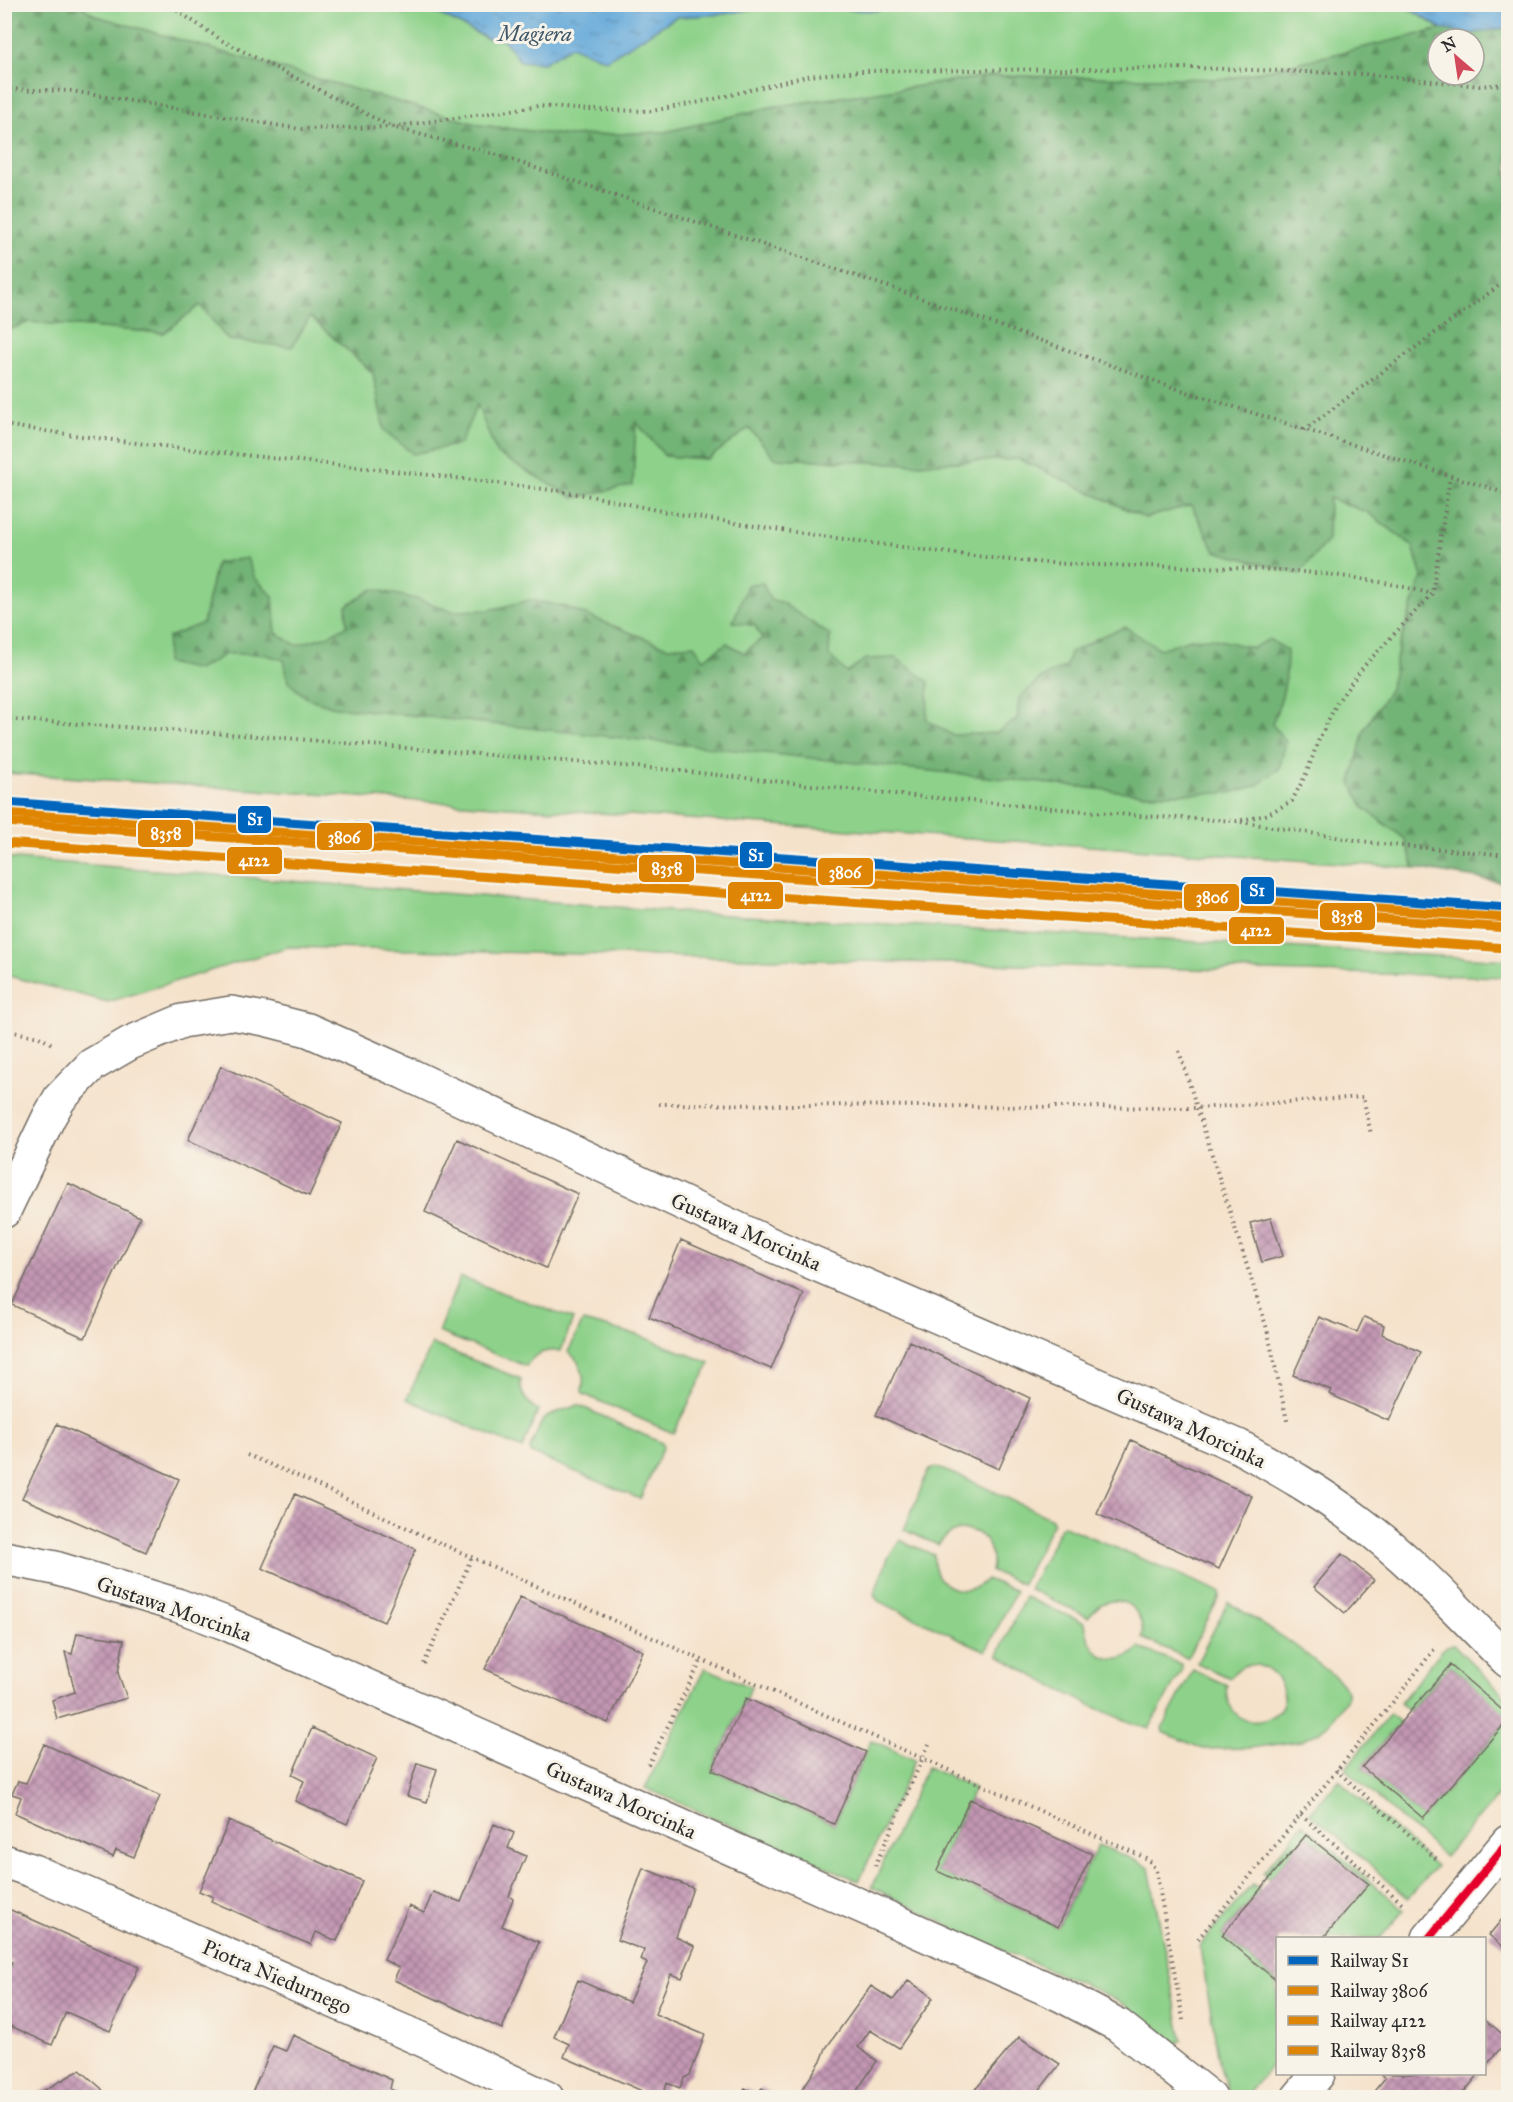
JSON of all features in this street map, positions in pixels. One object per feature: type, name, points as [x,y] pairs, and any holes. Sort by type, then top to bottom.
[{"type":"street","name":"Gustawa Morcinka","points":[[4,1211],[31,1152],[60,1098],[92,1065],[130,1043],[182,1021],[231,1013],[308,1030],[403,1072],[774,1246],[1238,1446],[1300,1481],[1377,1536],[1509,1661]]},
{"type":"street","name":"Gustawa Morcinka","points":[[4,1558],[55,1568],[177,1605],[225,1623],[1061,1995],[1118,2025],[1210,2097]]},
{"type":"street","points":[[1430,1937],[1509,1842]]},
{"type":"street","name":"Piotra Niedurnego","points":[[4,1862],[33,1871],[412,2035],[547,2097]]},
{"type":"street","points":[[1298,2097],[1316,2075]]},
{"type":"path","points":[[167,4],[224,41],[392,127],[494,153],[895,289],[1181,390],[1509,494]]},
{"type":"path","points":[[4,89],[71,91],[300,129],[392,127],[538,106],[651,111],[706,101],[807,76],[861,70],[1198,68],[1365,74],[1479,86],[1509,84]]},
{"type":"path","points":[[1304,430],[1509,279]]},
{"type":"path","points":[[4,425],[101,440],[575,493],[675,513],[1047,564],[1323,574],[1407,587],[1432,594]]},
{"type":"path","points":[[1237,821],[1266,815],[1292,801],[1338,701],[1364,666],[1432,594],[1450,477]]},
{"type":"path","points":[[4,719],[260,736],[613,765],[903,795],[1141,816],[1237,821],[1381,844],[1509,855]]},
{"type":"path","points":[[1179,1051],[1266,1329],[1300,1481]]},
{"type":"path","points":[[658,1104],[1197,1108],[1363,1097],[1371,1134]]},
{"type":"path","points":[[247,1455],[1148,1859],[1156,1870],[1184,2027]]},
{"type":"path","points":[[422,1669],[472,1557]]},
{"type":"path","points":[[1198,1939],[1436,1647]]},
{"type":"path","points":[[645,1770],[702,1659]]},
{"type":"path","points":[[857,1905],[929,1744]]},
{"type":"path","points":[[1336,1770],[1440,1862]]},
{"type":"path","points":[[1300,1815],[1404,1904]]},
{"type":"green space","points":[[891,4],[1032,4],[1063,11],[1129,5],[1399,4],[1439,27],[1426,27],[1426,33],[1228,79],[990,76],[771,107],[665,132],[569,136],[480,125],[96,16],[79,5],[390,5],[402,13],[437,13],[486,38],[504,40],[520,61],[543,63],[571,46],[606,60],[676,17],[724,14],[774,6],[876,11]]},
{"type":"green space","points":[[5,5],[79,5],[96,16],[480,125],[569,136],[665,132],[771,107],[990,76],[1228,79],[1426,33],[1426,87],[1486,87],[1486,31],[1508,27],[1508,883],[1414,868],[1405,839],[1364,808],[1351,783],[1364,730],[1390,689],[1399,646],[1422,577],[1413,546],[1367,512],[1329,498],[1328,540],[1299,574],[1215,551],[1191,505],[1145,518],[1019,459],[913,464],[775,458],[749,428],[708,459],[665,456],[636,422],[633,485],[574,498],[497,454],[477,405],[460,444],[413,454],[384,430],[373,373],[310,317],[292,347],[228,340],[200,305],[164,333],[29,322],[5,331]]},
{"type":"green space","points":[[200,305],[310,317],[373,373],[384,430],[477,404],[636,421],[665,456],[708,459],[749,428],[775,458],[913,464],[1019,459],[1145,518],[1191,505],[1215,551],[1328,540],[1329,498],[1367,512],[1413,546],[1422,577],[1399,646],[1390,689],[1364,730],[1364,808],[1405,839],[1414,868],[5,773],[4,332],[29,322],[164,333]]},
{"type":"green space","points":[[247,558],[255,578],[273,596],[276,633],[296,645],[327,636],[347,626],[346,606],[373,589],[417,599],[451,611],[489,610],[530,600],[566,607],[667,647],[694,645],[704,659],[727,643],[744,653],[762,638],[755,626],[733,622],[747,585],[763,583],[770,600],[781,602],[830,635],[829,655],[847,673],[865,659],[896,658],[929,682],[927,720],[952,735],[996,733],[1017,719],[1019,698],[1041,678],[1066,666],[1070,653],[1125,627],[1160,649],[1190,639],[1211,638],[1253,648],[1269,639],[1287,650],[1284,688],[1272,724],[1286,742],[1279,769],[1256,786],[1230,793],[1145,794],[335,707],[307,698],[288,682],[284,660],[263,654],[226,654],[198,670],[166,663],[168,637],[203,623],[216,563]]},
{"type":"green space","points":[[4,858],[679,912],[1508,960],[1508,977],[288,947],[108,1002],[5,975]]},
{"type":"green space","points":[[460,1277],[573,1319],[561,1351],[541,1353],[526,1366],[438,1332]]},
{"type":"green space","points":[[583,1321],[638,1335],[710,1363],[673,1433],[583,1394],[582,1370],[575,1358],[568,1352]]},
{"type":"green space","points":[[432,1344],[521,1379],[521,1389],[525,1397],[538,1411],[522,1449],[407,1399]]},
{"type":"green space","points":[[578,1405],[662,1443],[663,1447],[640,1499],[531,1453],[530,1448],[541,1423],[547,1416]]},
{"type":"green space","points":[[935,1467],[967,1479],[1052,1519],[1053,1523],[1022,1584],[991,1571],[992,1558],[989,1547],[984,1538],[976,1532],[957,1531],[947,1536],[938,1545],[904,1530],[928,1471]]},
{"type":"green space","points":[[1062,1525],[1218,1591],[1219,1598],[1187,1658],[1142,1638],[1138,1614],[1127,1604],[1111,1601],[1102,1604],[1088,1617],[1029,1589]]},
{"type":"green space","points":[[900,1540],[934,1555],[934,1566],[938,1575],[951,1587],[960,1590],[969,1589],[978,1586],[986,1579],[1016,1591],[986,1651],[878,1601],[874,1594],[888,1558]]},
{"type":"green space","points":[[1025,1597],[1085,1623],[1091,1644],[1104,1656],[1112,1659],[1121,1658],[1140,1648],[1181,1664],[1182,1669],[1149,1729],[1072,1696],[998,1655]]},
{"type":"green space","points":[[1228,1602],[1293,1644],[1338,1679],[1347,1691],[1347,1698],[1328,1725],[1318,1733],[1301,1741],[1250,1748],[1203,1749],[1163,1732],[1162,1728],[1193,1670],[1227,1685],[1228,1702],[1243,1719],[1260,1721],[1271,1717],[1281,1708],[1284,1697],[1281,1685],[1274,1675],[1264,1668],[1253,1665],[1241,1668],[1230,1678],[1197,1663]]},
{"type":"green space","points":[[1454,1645],[1508,1699],[1508,1716],[1450,1665],[1409,1711],[1400,1703],[1441,1651],[1447,1646]]},
{"type":"green space","points":[[705,1668],[751,1687],[712,1770],[834,1824],[871,1740],[915,1760],[859,1881],[645,1788]]},
{"type":"green space","points":[[1390,1714],[1400,1722],[1362,1767],[1423,1818],[1508,1720],[1508,1784],[1445,1857],[1345,1769]]},
{"type":"green space","points":[[927,1767],[974,1788],[937,1871],[1058,1927],[1098,1845],[1149,1868],[1182,2040],[1177,2043],[1125,2005],[1099,1991],[972,1937],[872,1887]]},
{"type":"green space","points":[[1339,1780],[1436,1866],[1408,1898],[1310,1813]]},
{"type":"green space","points":[[1303,1824],[1404,1910],[1381,1937],[1324,1937],[1368,1883],[1307,1835],[1269,1879],[1263,1873]]},
{"type":"green space","points":[[1252,1885],[1260,1890],[1222,1935],[1276,1981],[1276,2060],[1245,2097],[1234,2097],[1228,2091],[1220,2067],[1200,1947]]},
{"type":"water","name":"Magiera","points":[[390,5],[891,5],[876,11],[774,6],[724,14],[676,17],[606,60],[571,46],[543,63],[520,61],[504,40],[487,38],[437,13],[402,13]]},
{"type":"water","points":[[1399,5],[1508,5],[1508,27],[1486,31],[1486,27],[1439,27],[1405,6]]},
{"type":"building","points":[[221,1066],[342,1123],[309,1196],[188,1140]]},
{"type":"building","points":[[457,1139],[578,1194],[546,1268],[425,1212]]},
{"type":"building","points":[[68,1183],[140,1217],[85,1338],[12,1305]]},
{"type":"building","points":[[1271,1218],[1283,1256],[1262,1262],[1250,1223]]},
{"type":"building","points":[[681,1240],[804,1294],[771,1369],[649,1317]]},
{"type":"building","points":[[1319,1317],[1357,1332],[1364,1317],[1384,1325],[1382,1334],[1421,1352],[1389,1421],[1329,1394],[1331,1390],[1293,1375]]},
{"type":"building","points":[[909,1341],[1030,1398],[999,1469],[876,1415]]},
{"type":"building","points":[[57,1424],[179,1479],[146,1552],[22,1498]]},
{"type":"building","points":[[1131,1440],[1252,1496],[1219,1569],[1097,1514]]},
{"type":"building","points":[[295,1494],[416,1549],[384,1622],[262,1568]]},
{"type":"building","points":[[1342,1554],[1374,1580],[1345,1613],[1314,1587]]},
{"type":"building","points":[[520,1597],[643,1651],[608,1723],[485,1669]]},
{"type":"building","points":[[77,1633],[124,1640],[118,1673],[127,1698],[57,1719],[52,1700],[75,1692],[65,1652],[72,1654]]},
{"type":"building","points":[[1450,1665],[1508,1715],[1508,1720],[1423,1818],[1362,1767]]},
{"type":"building","points":[[746,1698],[866,1752],[834,1824],[712,1770]]},
{"type":"building","points":[[312,1728],[377,1758],[347,1824],[295,1801],[304,1781],[292,1775]]},
{"type":"building","points":[[44,1744],[160,1796],[134,1857],[116,1850],[113,1857],[15,1813],[21,1797],[12,1794],[18,1781],[26,1783]]},
{"type":"building","points":[[417,1763],[437,1769],[427,1802],[407,1796]]},
{"type":"building","points":[[970,1799],[1092,1854],[1058,1927],[937,1871]]},
{"type":"building","points":[[229,1821],[362,1881],[337,1941],[316,1932],[311,1945],[211,1901],[213,1897],[199,1891]]},
{"type":"building","points":[[494,1824],[514,1833],[508,1848],[526,1856],[509,1896],[513,1899],[502,1926],[539,1942],[502,2029],[394,1980],[399,1968],[384,1960],[409,1906],[424,1913],[433,1892],[461,1902]]},
{"type":"building","points":[[1306,1835],[1369,1884],[1324,1937],[1276,1937],[1276,1980],[1222,1935]]},
{"type":"building","points":[[643,1868],[693,1888],[676,1937],[695,1946],[682,1978],[671,1974],[655,2014],[705,2035],[690,2075],[684,2078],[680,2088],[667,2083],[663,2097],[656,2097],[564,2057],[569,2044],[554,2037],[578,1980],[629,2002],[647,1963],[641,1960],[644,1950],[617,1940]]},
{"type":"building","points":[[4,1907],[139,1967],[110,2031],[66,2012],[52,2045],[4,2023],[4,1980],[12,1962],[4,1959]]},
{"type":"building","points":[[1508,1912],[1508,1950],[1489,1935]]},
{"type":"building","points":[[908,1981],[933,1998],[899,2048],[870,2030],[858,2047],[877,2061],[854,2095],[845,2092],[840,2097],[799,2097],[822,2059],[826,2048],[871,1986],[893,2000]]},
{"type":"building","points":[[1486,2020],[1508,2039],[1486,2066]]},
{"type":"building","points":[[293,2035],[392,2080],[390,2089],[402,2095],[401,2097],[250,2097],[273,2046],[286,2051]]},
{"type":"building","points":[[1019,2037],[1060,2064],[1034,2097],[969,2097]]},
{"type":"building","points":[[80,2070],[101,2088],[107,2097],[32,2097]]},
{"type":"building","points":[[1381,2075],[1478,2075],[1460,2097],[1373,2097],[1371,2095],[1385,2078]]},
{"type":"building","points":[[745,2088],[756,2094],[762,2088],[775,2097],[738,2097]]},
{"type":"rail line","name":"S1","points":[[4,802],[1508,908]]},
{"type":"rail line","name":"3806","points":[[4,813],[1507,918]]},
{"type":"rail line","name":"8358","points":[[5,822],[1508,928]]},
{"type":"rail line","name":"4122","points":[[4,843],[1507,948]]},
{"type":"transit line","points":[[1430,1937],[1508,1842]]}]
